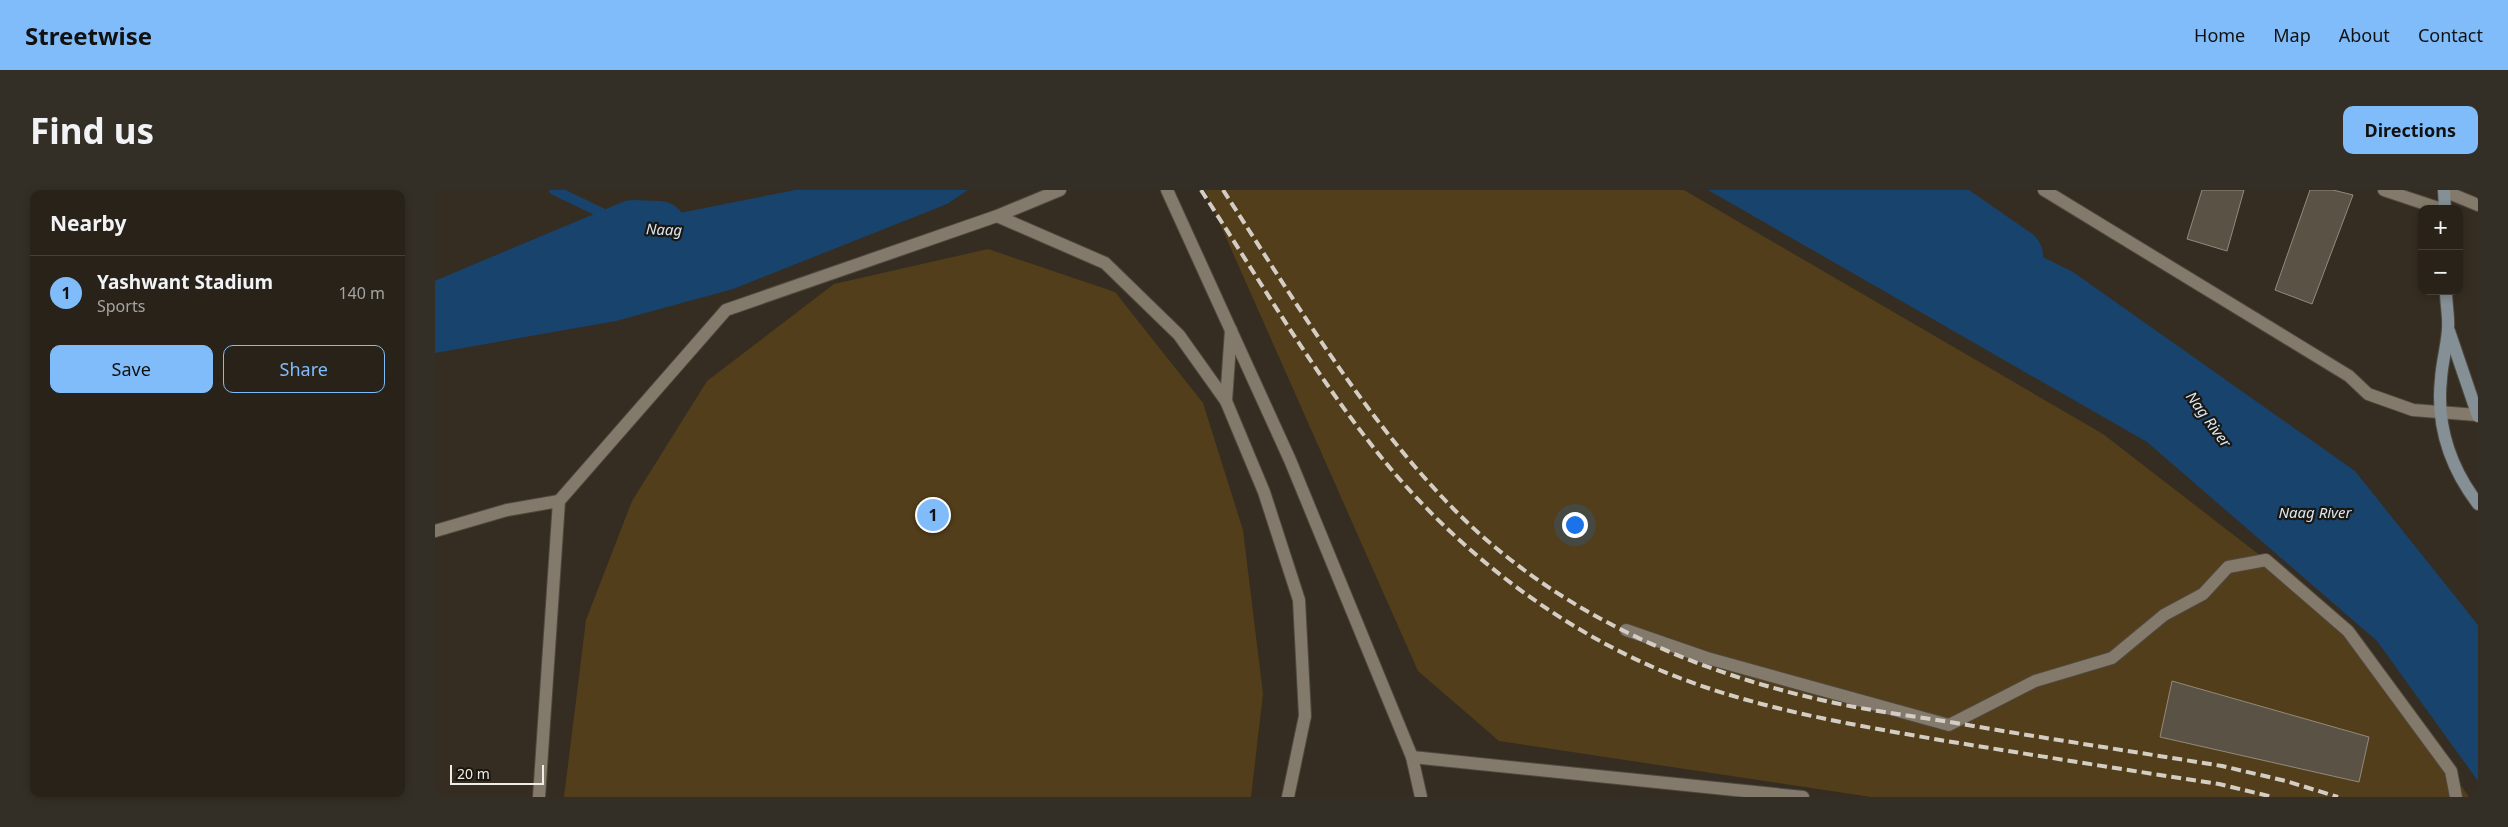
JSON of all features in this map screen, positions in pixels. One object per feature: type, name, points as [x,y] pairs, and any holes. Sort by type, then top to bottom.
[{"type":"main road","points":[[2443,205],[2444,191]]},
{"type":"main road","points":[[2446,295],[2449,328],[2441,379],[2440,413],[2445,443],[2463,484],[2478,504]]},
{"type":"main road","points":[[2449,328],[2478,416]]},
{"type":"street","points":[[539,797],[559,501],[727,310],[997,216],[1060,190]]},
{"type":"street","points":[[1167,190],[1290,460],[1412,757],[1421,797]]},
{"type":"street","points":[[2045,190],[2349,376],[2368,394],[2413,410],[2478,416]]},
{"type":"street","points":[[2384,190],[2431,205]]},
{"type":"street","points":[[2444,191],[2478,205]]},
{"type":"street","points":[[997,216],[1105,264],[1179,335],[1226,400],[1263,492],[1299,600],[1305,716],[1289,797]]},
{"type":"street","points":[[1226,400],[1231,330]]},
{"type":"street","points":[[435,531],[507,510],[559,501]]},
{"type":"street","points":[[1625,630],[1707,658],[1949,725],[2035,680],[2112,658],[2164,615],[2203,594],[2227,567],[2266,560],[2348,631],[2451,770],[2456,797]]},
{"type":"street","points":[[1412,757],[1706,793],[1803,797]]},
{"type":"shaded area","points":[[1205,190],[1684,190],[2103,434],[2266,560],[2366,646],[2469,797],[1871,797],[1499,741],[1418,671]]},
{"type":"shaded area","points":[[988,249],[1115,292],[1203,403],[1243,530],[1263,694],[1251,797],[564,797],[586,620],[632,501],[707,381],[834,284]]},
{"type":"water","points":[[795,190],[968,190],[947,204],[733,289],[616,321],[435,353],[435,302],[524,278],[644,220]]},
{"type":"water","name":"Naag River","points":[[1708,190],[1907,190],[2073,272],[2355,471],[2478,625],[2478,781],[2377,641],[2147,442]]},
{"type":"building","points":[[2202,190],[2244,190],[2227,251],[2187,239]]},
{"type":"building","points":[[2310,190],[2333,190],[2353,195],[2312,304],[2275,290]]},
{"type":"building","points":[[2172,681],[2369,737],[2359,782],[2160,737]]},
{"type":"waterway","points":[[554,190],[633,228]]},
{"type":"waterway","name":"Nag River","points":[[1920,190],[2015,256]]},
{"type":"waterway","name":"Naag","points":[[435,311],[633,228],[659,229]]},
{"type":"railway","points":[[1201,190],[1318,372],[1369,442],[1423,505],[1452,533],[1515,586],[1548,609],[1618,651],[1689,682],[1795,712],[1940,740],[2219,784],[2273,797]]},
{"type":"railway","points":[[1223,190],[1327,350],[1382,427],[1412,464],[1484,538],[1528,573],[1574,604],[1623,631],[1674,654],[1727,674],[1835,703],[2222,766],[2286,781],[2338,797]]},
{"type":"place","name":"Yashwant Stadium","points":[[933,515]]}]
